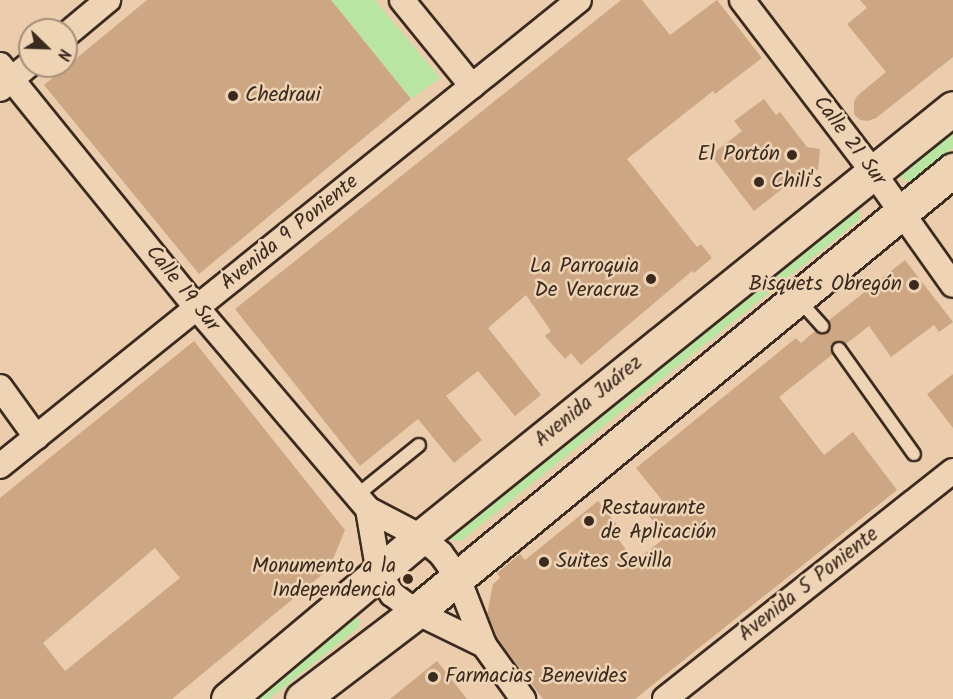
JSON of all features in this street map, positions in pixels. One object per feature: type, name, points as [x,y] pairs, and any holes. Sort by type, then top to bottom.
[{"type":"main road","name":"Avenida Juárez","points":[[228,699],[421,537],[953,108]]},
{"type":"main road","points":[[302,699],[416,612],[953,170]]},
{"type":"street","points":[[78,24],[108,0]]},
{"type":"street","points":[[402,0],[472,87]]},
{"type":"street","name":"Avenida 9 Poniente","points":[[0,466],[579,0]]},
{"type":"street","name":"Calle 21 Sur","points":[[742,0],[873,172],[953,285]]},
{"type":"street","name":"Calle 19 Sur","points":[[10,74],[197,308],[362,503],[421,537],[441,554],[457,576],[484,645],[523,699]]},
{"type":"street","points":[[0,387],[36,437]]},
{"type":"street","name":"Avenida 5 Poniente","points":[[665,699],[953,471]]},
{"type":"street","name":"Calle 19 Sur","points":[[362,503],[379,574],[392,594],[416,612],[484,645]]},
{"type":"lane","points":[[796,298],[822,326]]},
{"type":"lane","points":[[839,350],[914,454]]},
{"type":"lane","points":[[362,503],[419,445]]},
{"type":"green space","points":[[331,0],[375,0],[440,78],[411,99]]},
{"type":"green space","points":[[953,129],[953,148],[912,181],[903,180],[901,173],[904,168]]},
{"type":"green space","points":[[856,208],[861,214],[858,221],[461,541],[452,540],[450,533]]},
{"type":"green space","points":[[352,615],[360,620],[358,628],[269,699],[246,699]]},
{"type":"building","points":[[147,0],[331,0],[411,99],[199,274],[44,85],[52,78],[78,78],[78,57]]},
{"type":"building","points":[[621,0],[642,0],[670,35],[717,0],[762,58],[715,94],[713,91],[627,159],[697,247],[701,244],[712,258],[694,273],[692,271],[581,365],[571,353],[565,359],[545,336],[551,331],[526,295],[488,328],[541,395],[515,416],[478,371],[446,396],[482,440],[454,463],[418,419],[360,466],[235,309]]},
{"type":"building","points":[[860,0],[953,0],[953,57],[876,118],[868,121],[860,120],[854,114],[854,102],[857,96],[886,72],[847,24],[867,8]]},
{"type":"building","points":[[764,99],[776,115],[780,112],[807,147],[820,149],[818,170],[807,169],[754,211],[711,155],[742,131],[734,121]]},
{"type":"building","points":[[905,260],[953,322],[939,332],[934,325],[891,357],[869,326],[846,344],[839,341],[834,343],[831,349],[833,354],[779,397],[824,455],[853,432],[897,490],[635,699],[543,699],[497,638],[487,615],[493,584],[500,578],[497,573],[520,554],[525,560],[598,501],[617,525],[611,530],[635,561],[666,537],[649,516],[665,504],[636,468],[796,338],[801,343],[815,331],[820,334],[827,332],[830,328],[828,321]]},
{"type":"building","points":[[194,341],[345,530],[329,569],[172,699],[0,699],[0,498]],"holes":[[[155,548],[180,578],[65,671],[43,643]]]},
{"type":"building","points":[[953,374],[953,428],[927,394]]},
{"type":"building","points":[[437,661],[467,699],[390,699]]},
{"type":"place","name":"Chedraui","points":[[233,96]]},
{"type":"place","name":"El Portón","points":[[792,155]]},
{"type":"place","name":"Chili's","points":[[759,182]]},
{"type":"place","name":"La Parroquia De Veracruz","points":[[651,279]]},
{"type":"place","name":"Bisquets Obregón","points":[[914,285]]},
{"type":"place","name":"Restaurante de Aplicación","points":[[589,521]]},
{"type":"place","name":"Suites Sevilla","points":[[544,562]]},
{"type":"place","name":"Monumento a la Independencia","points":[[408,579]]},
{"type":"place","name":"Farmacias Benevides","points":[[433,677]]}]
